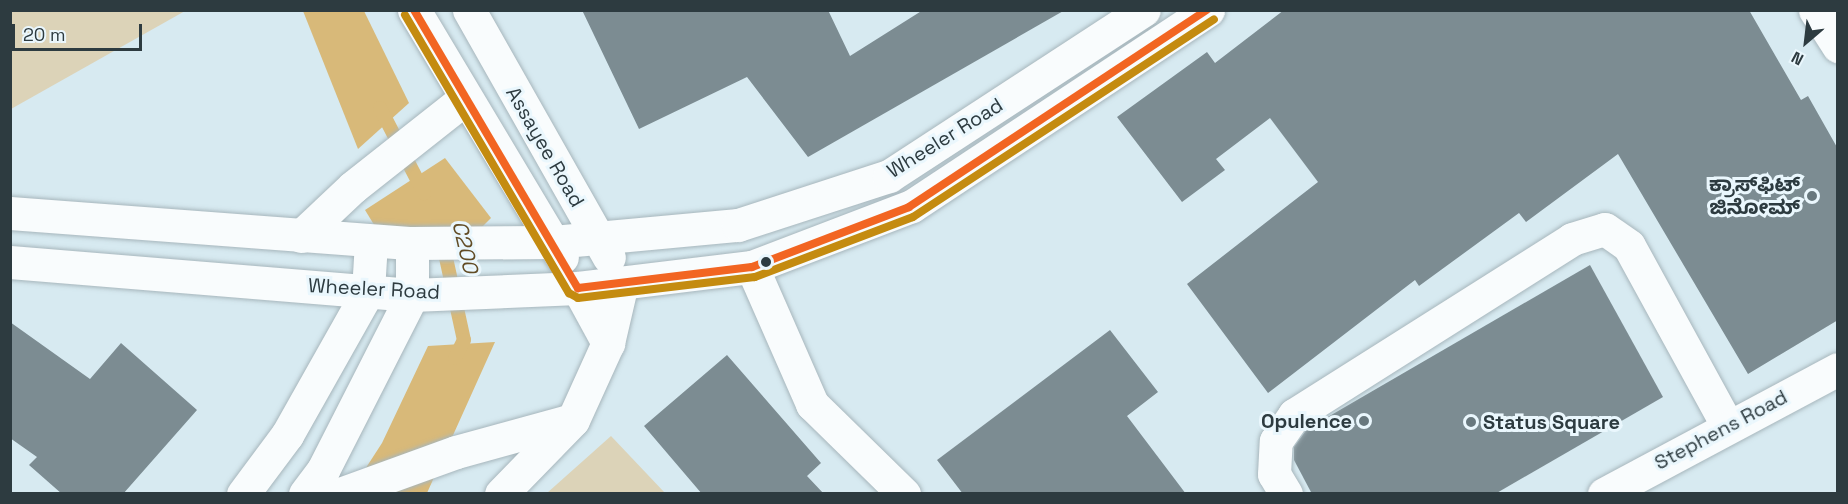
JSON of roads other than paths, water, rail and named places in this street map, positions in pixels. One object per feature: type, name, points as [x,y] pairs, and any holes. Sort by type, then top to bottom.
[{"type":"main road","name":"Assayee Road","points":[[414,10],[463,100],[553,242],[608,343]]},
{"type":"main road","name":"Assayee Road","points":[[469,10],[534,133],[600,239],[622,283]]},
{"type":"main road","name":"Wheeler Road","points":[[12,264],[422,294],[578,288],[752,267],[909,207],[1208,10]]},
{"type":"main road","points":[[1815,10],[1838,46]]},
{"type":"main road","points":[[1131,19],[1141,56]]},
{"type":"main road","name":"Wheeler Road","points":[[10,213],[371,242],[417,243],[553,242],[738,225],[889,176],[1131,19]]},
{"type":"main road","points":[[301,236],[353,187],[463,100]]},
{"type":"main road","points":[[1286,494],[1274,474],[1276,441],[1294,415],[1572,239],[1605,229],[1629,246],[1727,425]]},
{"type":"main road","points":[[243,494],[286,435],[368,291],[371,242]]},
{"type":"main road","points":[[305,494],[323,470],[422,294],[417,243]]},
{"type":"main road","points":[[752,267],[812,405],[904,494]]},
{"type":"main road","points":[[501,494],[573,420],[608,343],[622,283]]},
{"type":"main road","name":"Stephens Road","points":[[1604,494],[1727,425],[1838,369]]},
{"type":"main road","points":[[340,494],[456,452],[573,420]]},
{"type":"waterway","name":"C200","points":[[380,108],[424,193]]},
{"type":"waterway","name":"C200","points":[[443,244],[464,340],[455,358]]},
{"type":"place","name":"ಕ್ರಾಸ್‌ಫಿಟ್ ಜಿನೋಮ್","points":[[1812,196]]},
{"type":"place","name":"Opulence","points":[[1364,421]]},
{"type":"place","name":"Status Square","points":[[1471,422]]}]
